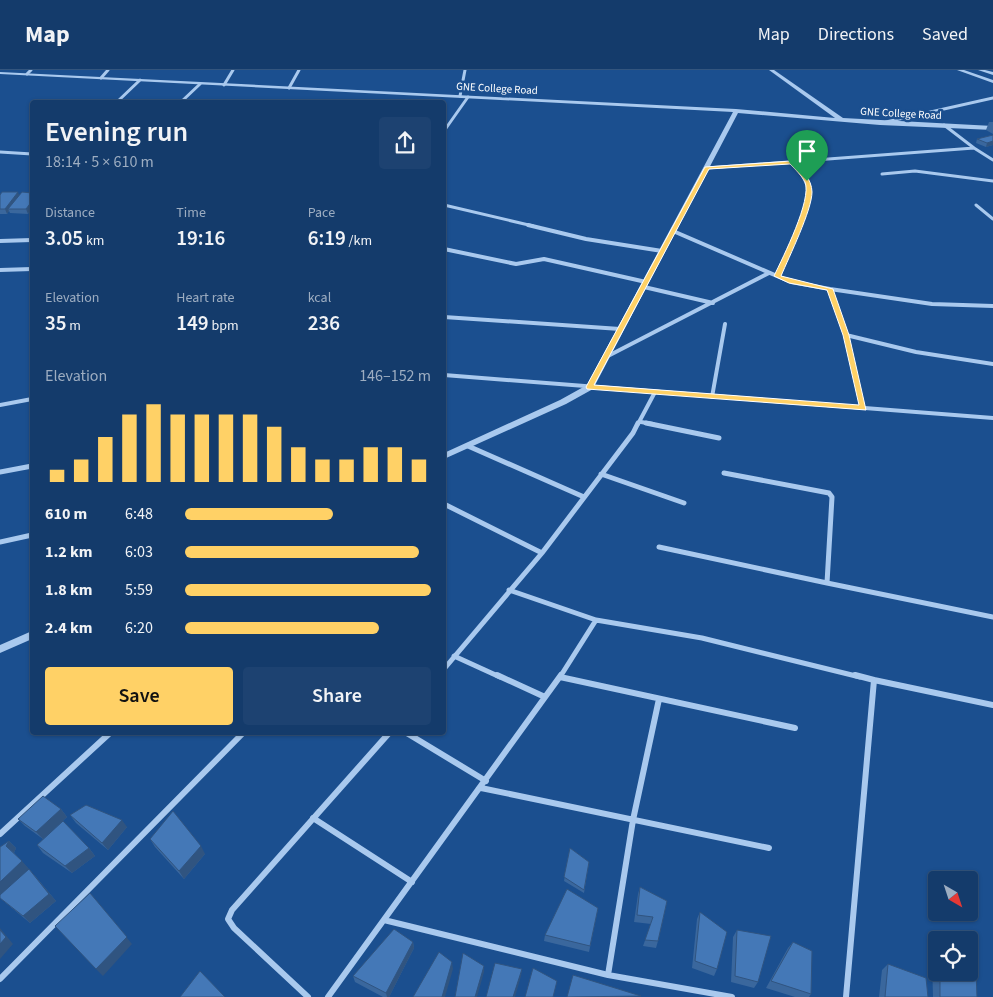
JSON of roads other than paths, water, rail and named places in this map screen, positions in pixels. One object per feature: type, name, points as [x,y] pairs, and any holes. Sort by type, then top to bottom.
[{"type":"street","points":[[101,78],[108,70]]},
{"type":"street","points":[[224,84],[233,70]]},
{"type":"street","points":[[290,88],[299,70]]},
{"type":"street","points":[[460,96],[465,70]]},
{"type":"street","points":[[771,70],[842,120]]},
{"type":"street","points":[[959,70],[993,82]]},
{"type":"street","points":[[980,70],[993,74]]},
{"type":"street","name":"GNE College Road","points":[[0,73],[29,72],[200,84],[736,111],[880,123],[993,128]]},
{"type":"street","points":[[119,100],[140,80]]},
{"type":"street","points":[[183,100],[200,84]]},
{"type":"street","points":[[446,128],[468,97]]},
{"type":"street","points":[[880,123],[993,98]]},
{"type":"street","points":[[446,455],[563,402],[590,387],[736,111]]},
{"type":"street","points":[[944,125],[993,160]]},
{"type":"street","points":[[707,168],[974,148]]},
{"type":"street","points":[[0,152],[30,154]]},
{"type":"street","points":[[778,276],[802,220],[810,193],[807,181],[792,162]]},
{"type":"street","points":[[882,174],[914,171],[993,181]]},
{"type":"street","points":[[976,205],[993,219]]},
{"type":"street","points":[[446,206],[586,239],[662,252]]},
{"type":"street","points":[[673,231],[791,282],[830,289],[870,293],[928,304],[993,306]]},
{"type":"street","points":[[0,241],[30,240]]},
{"type":"street","points":[[446,249],[516,264],[524,264],[536,258],[544,259],[714,302]]},
{"type":"street","points":[[0,270],[30,269]]},
{"type":"street","points":[[606,358],[769,273]]},
{"type":"street","points":[[830,289],[846,335],[863,408]]},
{"type":"street","points":[[446,317],[620,329]]},
{"type":"street","points":[[712,396],[725,324]]},
{"type":"street","points":[[846,335],[916,352],[993,364]]},
{"type":"street","points":[[446,375],[993,418]]},
{"type":"street","points":[[446,666],[542,553],[584,498],[641,422],[655,392]]},
{"type":"street","points":[[0,405],[30,399]]},
{"type":"street","points":[[641,422],[719,438]]},
{"type":"street","points":[[468,446],[584,498]]},
{"type":"street","points":[[0,472],[30,466]]},
{"type":"street","points":[[724,473],[829,493],[832,497],[827,583]]},
{"type":"street","points":[[601,474],[684,503]]},
{"type":"street","points":[[446,505],[542,553]]},
{"type":"street","points":[[0,542],[30,535]]},
{"type":"street","points":[[659,546],[993,617]]},
{"type":"street","points":[[509,590],[596,620],[702,638],[874,680],[993,706]]},
{"type":"street","points":[[328,997],[560,677],[596,620]]},
{"type":"street","points":[[0,648],[30,636]]},
{"type":"street","points":[[454,656],[545,697]]},
{"type":"street","points":[[560,677],[795,728]]},
{"type":"street","points":[[846,997],[874,680]]},
{"type":"street","points":[[608,975],[633,820],[659,698]]},
{"type":"street","points":[[0,834],[108,735]]},
{"type":"street","points":[[0,979],[241,735]]},
{"type":"street","points":[[308,997],[234,928],[228,919],[232,910],[387,735]]},
{"type":"street","points":[[409,735],[486,781]]},
{"type":"street","points":[[481,788],[769,848]]},
{"type":"street","points":[[314,818],[412,882]]},
{"type":"street","points":[[384,920],[608,975],[732,997]]}]
